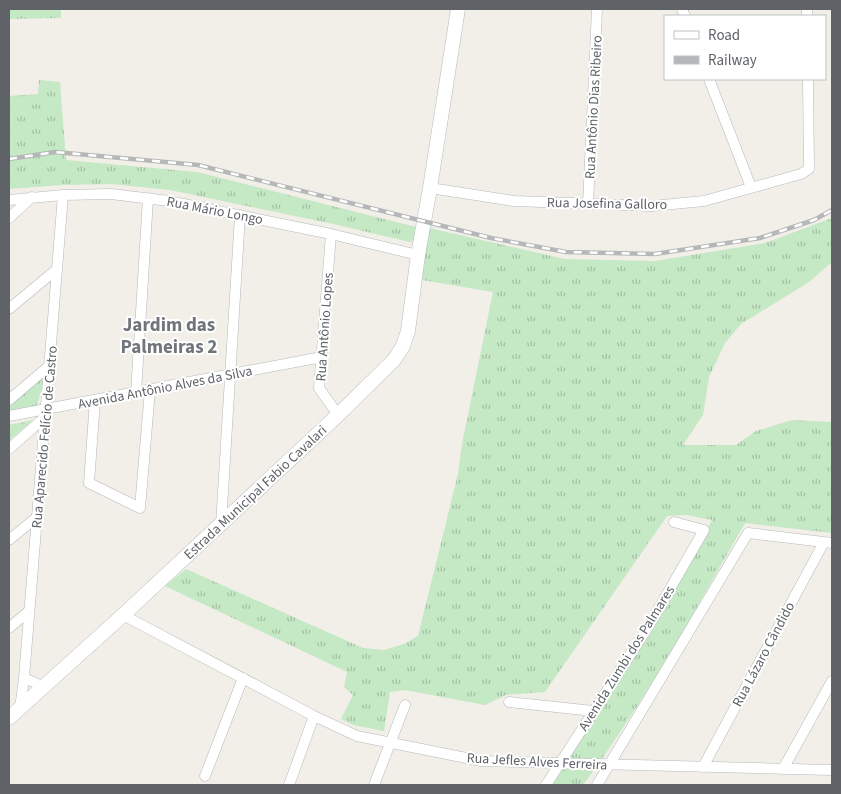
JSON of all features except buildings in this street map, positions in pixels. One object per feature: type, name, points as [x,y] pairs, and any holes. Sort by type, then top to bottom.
[{"type":"street","name":"Estrada Municipal Fabio Cavalari","points":[[14,714],[338,415],[394,360],[403,346],[408,331],[418,255],[458,9]]},
{"type":"street","name":"Rua Antônio Dias Ribeiro","points":[[588,204],[597,9]]},
{"type":"street","points":[[709,80],[751,187]]},
{"type":"street","name":"Rua Josefina Galloro","points":[[430,188],[514,201],[652,206],[704,201],[801,174],[809,168],[808,80]]},
{"type":"street","name":"Rua Mário Longo","points":[[9,200],[63,195],[111,194],[169,200],[330,234],[418,255]]},
{"type":"street","name":"Rua Aparecido Felício de Castro","points":[[14,714],[24,678],[63,195]]},
{"type":"street","points":[[9,218],[33,197]]},
{"type":"street","points":[[136,392],[148,198]]},
{"type":"street","points":[[221,524],[240,215]]},
{"type":"street","name":"Rua Antônio Lopes","points":[[330,234],[319,388],[338,415]]},
{"type":"street","points":[[9,309],[57,269]]},
{"type":"street","name":"Avenida Antônio Alves da Silva","points":[[9,416],[46,413],[94,400],[322,357]]},
{"type":"street","points":[[9,400],[49,366]]},
{"type":"street","points":[[94,400],[89,484],[140,508],[150,390]]},
{"type":"street","points":[[9,449],[46,413]]},
{"type":"street","points":[[9,540],[37,517]]},
{"type":"street","name":"Avenida Zumbi dos Palmares","points":[[546,785],[648,627],[704,530],[674,522]]},
{"type":"street","points":[[597,785],[748,533],[828,542]]},
{"type":"street","name":"Rua Lázaro Cândido","points":[[703,767],[828,542]]},
{"type":"street","points":[[9,628],[30,611]]},
{"type":"street","name":"Rua Jefles Alves Ferreira","points":[[123,615],[314,716],[357,736],[481,761],[832,770]]},
{"type":"street","points":[[24,678],[45,687]]},
{"type":"street","points":[[204,776],[243,678]]},
{"type":"street","points":[[783,769],[832,681]]},
{"type":"street","points":[[510,702],[593,711]]},
{"type":"street","points":[[374,785],[404,704]]},
{"type":"street","points":[[288,785],[314,716]]},
{"type":"green space","points":[[9,9],[61,9],[61,18],[9,19]]},
{"type":"green space","points":[[39,80],[60,82],[66,160],[197,172],[416,227],[414,240],[410,242],[170,190],[111,184],[9,189],[9,96],[38,94]]},
{"type":"green space","points":[[832,218],[832,262],[809,282],[741,324],[725,343],[709,377],[703,415],[683,445],[736,445],[756,431],[792,420],[832,422],[832,533],[745,523],[648,690],[583,785],[552,785],[668,602],[712,520],[686,515],[667,516],[545,692],[506,695],[485,705],[405,690],[390,692],[384,731],[353,725],[341,719],[353,695],[344,687],[347,672],[165,586],[186,569],[363,648],[384,650],[404,644],[418,636],[458,474],[462,444],[493,292],[422,280],[429,228],[565,259],[655,261],[765,243]]},
{"type":"green space","points":[[45,376],[37,406],[9,411],[9,407]]},
{"type":"green space","points":[[33,420],[9,441],[9,425]]},
{"type":"railway","points":[[9,159],[55,152],[198,165],[491,238],[566,252],[655,254],[760,238],[814,220],[832,210]]},
{"type":"district","name":"Jardim das Palmeiras 2","points":[[169,335]]}]
